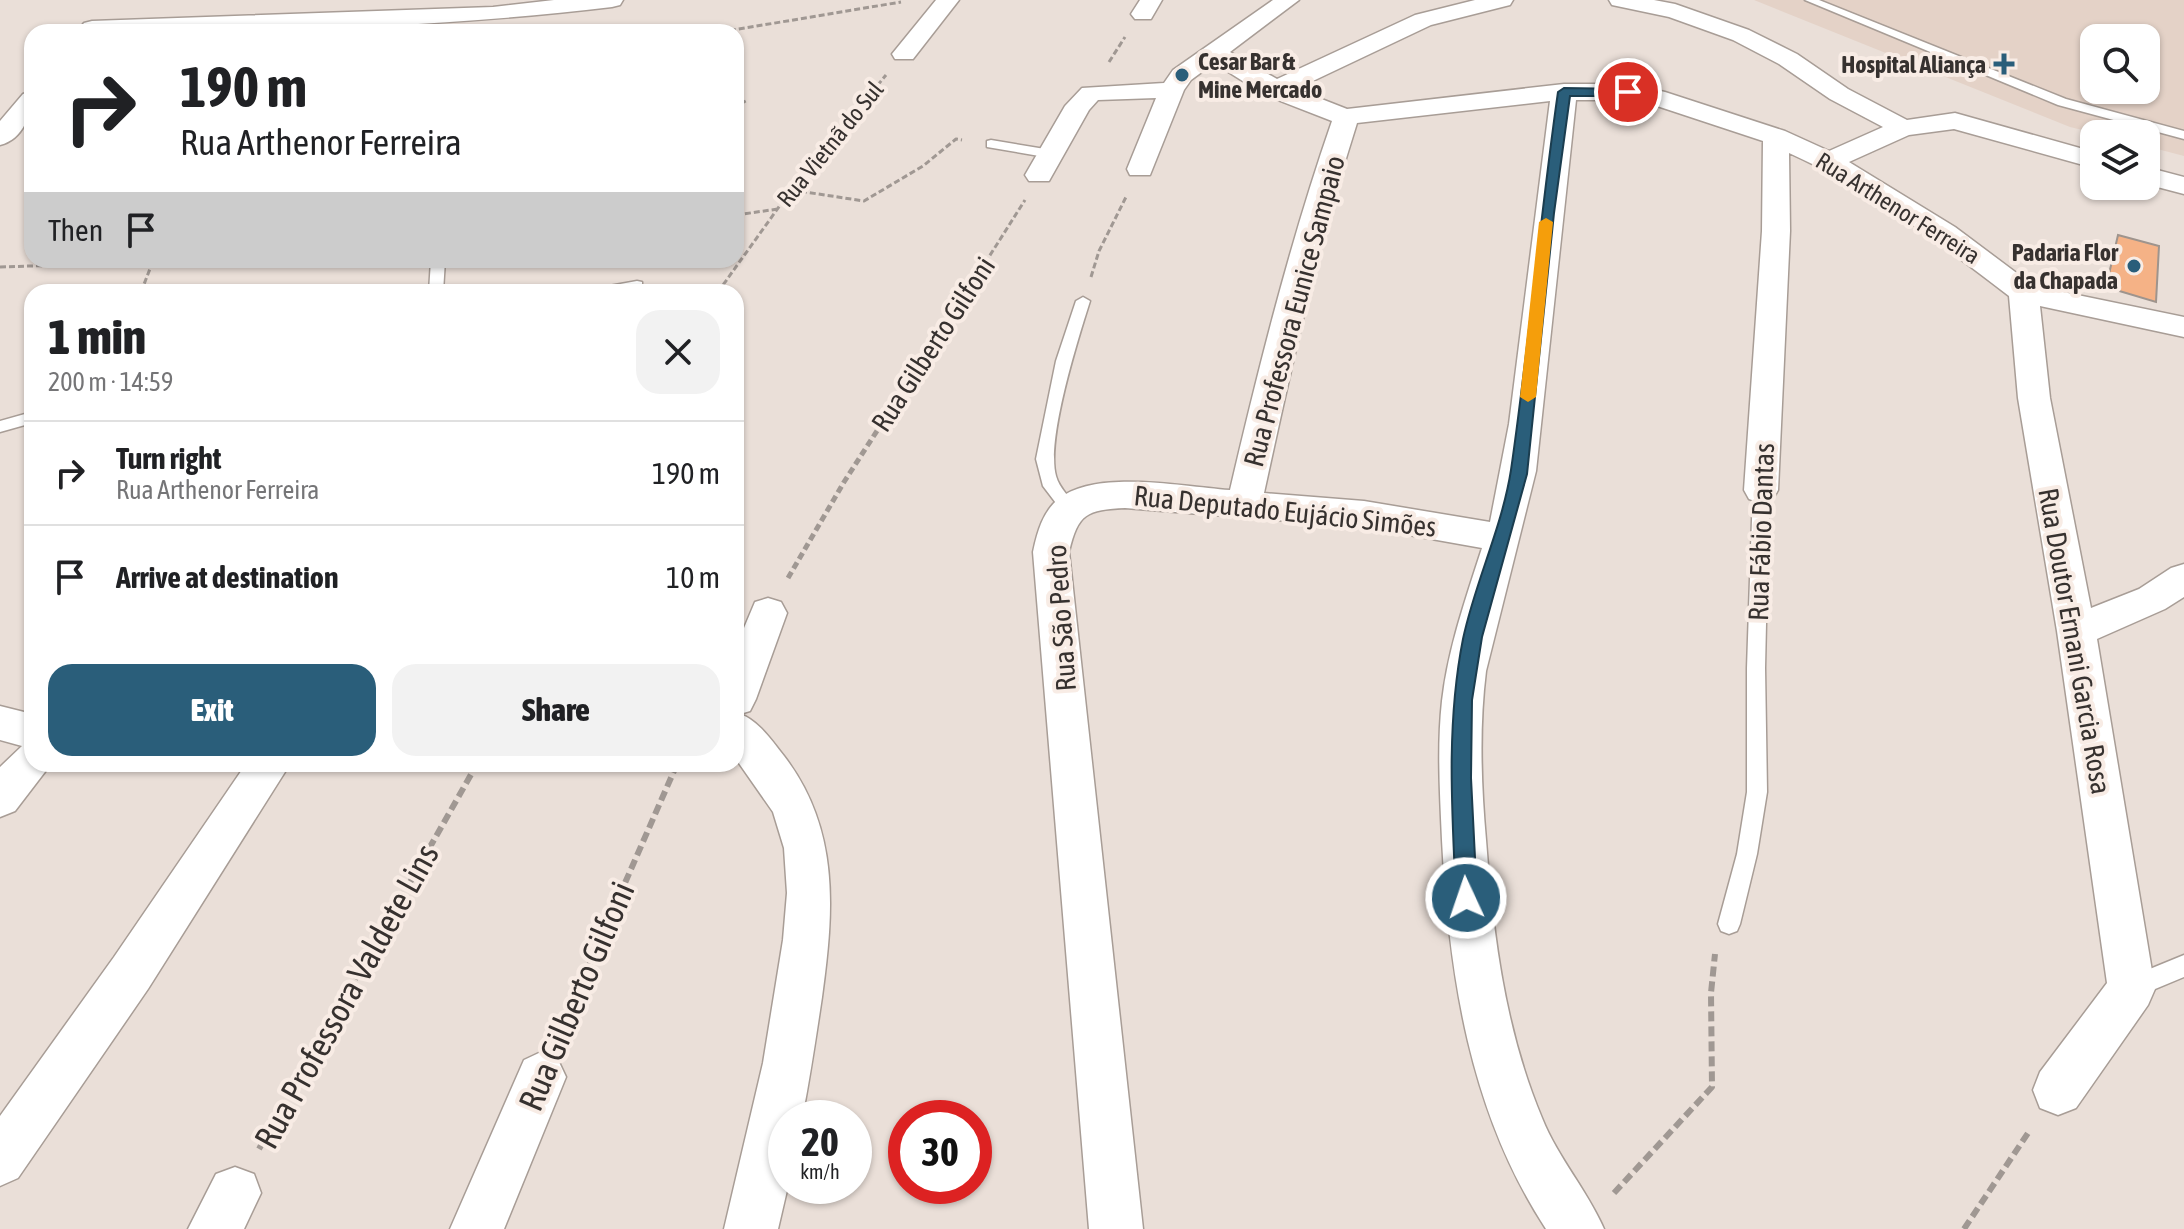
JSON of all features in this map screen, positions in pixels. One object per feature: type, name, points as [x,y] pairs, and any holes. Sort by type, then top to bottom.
[{"type":"street","points":[[90,0],[90,24]]},
{"type":"street","points":[[241,24],[493,14],[612,0]]},
{"type":"street","name":"Rua Vietnã do Sul","points":[[904,54],[948,0]]},
{"type":"street","points":[[1140,169],[1172,90],[1182,75],[1288,0]]},
{"type":"street","points":[[1274,90],[1423,20],[1502,0]]},
{"type":"street","points":[[1620,0],[1675,11],[1741,35],[1788,59],[1839,94],[1903,128]]},
{"type":"street","name":"Rua Arthenor Ferreira","points":[[1213,52],[1274,90],[1323,111],[1346,117],[1564,92],[1628,92],[1656,97],[1776,137],[1829,161],[1945,233],[2024,293]]},
{"type":"street","points":[[1045,165],[1078,106],[1091,93],[1172,90]]},
{"type":"street","points":[[1564,92],[1547,213],[1518,474],[1503,538],[1473,637],[1462,700],[1461,778],[1466,898],[1489,1036],[1518,1125],[1555,1200],[1577,1229]]},
{"type":"street","points":[[0,137],[24,108]]},
{"type":"street","name":"Rua Professora Eunice Sampaio","points":[[1244,506],[1280,345],[1317,205],[1346,117]]},
{"type":"street","points":[[1829,161],[1903,128],[1955,121],[2080,156]]},
{"type":"street","name":"Rua Fábio Dantas","points":[[1761,490],[1776,231],[1776,137]]},
{"type":"street","points":[[2160,179],[2184,186]]},
{"type":"street","points":[[2024,293],[2184,327]]},
{"type":"street","name":"Rua Doutor Ernani Garcia Rosa","points":[[2024,293],[2034,398],[2076,631],[2131,989]]},
{"type":"street","name":"Rua Deputado Eujácio Simões","points":[[1068,507],[1093,496],[1125,495],[1364,514],[1503,538]]},
{"type":"street","name":"Rua São Pedro","points":[[1068,507],[1055,527],[1051,552],[1116,1229]]},
{"type":"street","points":[[2076,631],[2152,599],[2184,578]]},
{"type":"street","points":[[744,678],[768,613]]},
{"type":"street","points":[[0,723],[24,729]]},
{"type":"street","points":[[744,739],[785,788],[801,829],[809,878],[805,953],[790,1048],[769,1163],[751,1229]]},
{"type":"street","points":[[0,798],[24,770]]},
{"type":"street","points":[[0,1160],[131,973],[264,772]]},
{"type":"street","points":[[2058,1090],[2131,989]]},
{"type":"street","name":"Rua Gilberto Gilfoni","points":[[477,1229],[541,1077]]},
{"type":"lane","points":[[1810,0],[2062,102],[2184,135]]},
{"type":"lane","points":[[991,144],[1045,165]]},
{"type":"lane","name":"Rua São Pedro","points":[[1068,507],[1049,482],[1044,459],[1064,361],[1083,301]]},
{"type":"lane","points":[[0,427],[24,420]]},
{"type":"lane","name":"Rua Fábio Dantas","points":[[1729,924],[1747,854],[1757,792],[1756,668],[1761,490]]},
{"type":"lane","points":[[2131,989],[2184,966]]},
{"type":"path","points":[[744,28],[912,0]]},
{"type":"path","points":[[1091,93],[1117,47],[1147,7]]},
{"type":"path","name":"Rua Vietnã do Sul","points":[[744,256],[791,190],[904,54]]},
{"type":"path","points":[[791,190],[864,201],[923,166],[956,139],[991,144]]},
{"type":"path","name":"Rua Gilberto Gilfoni","points":[[768,613],[879,425],[943,326],[975,283],[1045,165]]},
{"type":"path","points":[[1083,301],[1099,251],[1140,169]]},
{"type":"path","points":[[744,214],[778,209]]},
{"type":"path","points":[[0,267],[24,266]]},
{"type":"path","name":"Rua Professora Valdete Lins","points":[[225,1211],[472,772]]},
{"type":"path","name":"Rua Gilberto Gilfoni","points":[[541,1077],[674,772]]},
{"type":"path","points":[[1609,1206],[1612,1195],[1712,1087],[1711,993],[1715,953],[1729,924]]},
{"type":"path","points":[[1964,1229],[2058,1090]]},
{"type":"shaded area","name":"Hospital Aliança","points":[[1754,0],[2184,0],[2184,156],[2160,150],[2160,120],[2080,120],[2080,129]]},
{"type":"building","name":"Padaria Flor da Chapada","points":[[2118,235],[2159,246],[2156,302],[2106,287]]},
{"type":"slow traffic","points":[[1528,397],[1546,222]]},
{"type":"place","name":"Hospital Aliança","points":[[2004,64]]},
{"type":"place","name":"Cesar Bar & Mine Mercado","points":[[1182,75]]},
{"type":"place","name":"Padaria Flor da Chapada","points":[[2134,266]]},
{"type":"route","points":[[1466,898],[1461,778],[1462,700],[1473,637],[1503,538],[1518,474],[1547,213],[1564,92],[1628,92]]}]
